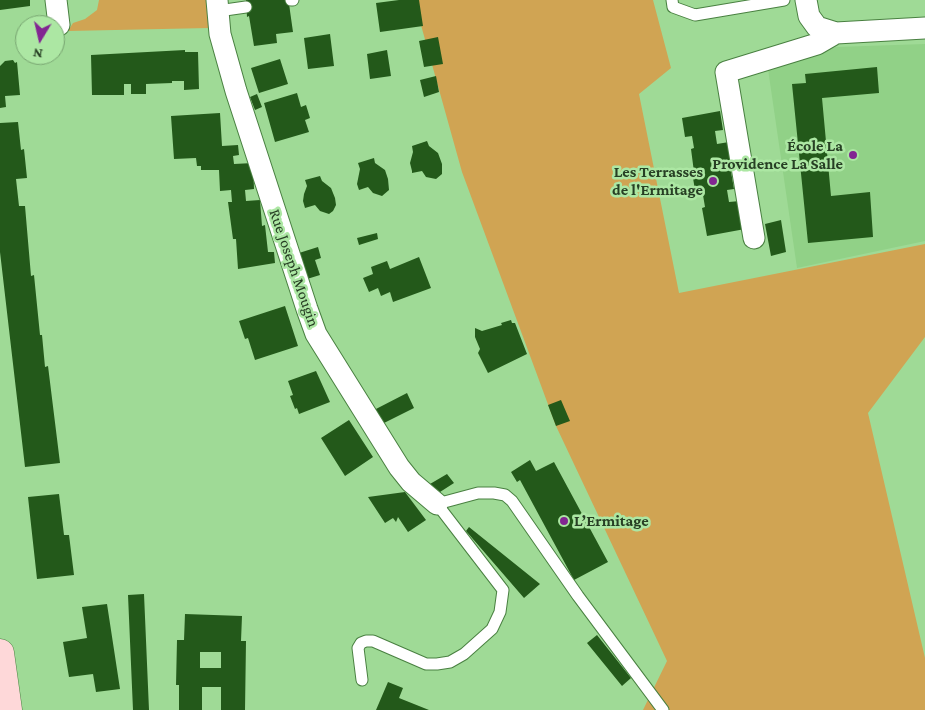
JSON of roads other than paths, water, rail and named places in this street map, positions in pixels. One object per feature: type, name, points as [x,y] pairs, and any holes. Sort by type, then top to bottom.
[{"type":"main road","points":[[0,654],[8,710]]},
{"type":"street","points":[[56,0],[58,15]]},
{"type":"street","points":[[806,0],[809,16],[817,27],[836,33],[925,28]]},
{"type":"street","name":"Rue Joseph Mougin","points":[[218,6],[221,36],[236,91],[316,334],[399,467],[411,482],[437,504]]},
{"type":"street","points":[[754,238],[726,72],[817,44],[836,33]]},
{"type":"lane","points":[[672,0],[673,7],[695,15],[784,0]]},
{"type":"lane","points":[[218,6],[246,6]]},
{"type":"lane","points":[[362,680],[358,648],[361,643],[366,641],[373,641],[426,664],[437,664],[450,662],[464,654],[492,629],[500,612],[503,590],[437,504],[494,492],[505,495],[512,501],[578,596],[663,710]]},
{"type":"place","name":"École La Providence La Salle","points":[[853,155]]},
{"type":"place","name":"Les Terrasses de l'Ermitage","points":[[713,181]]},
{"type":"place","name":"L’Ermitage","points":[[564,521]]}]
